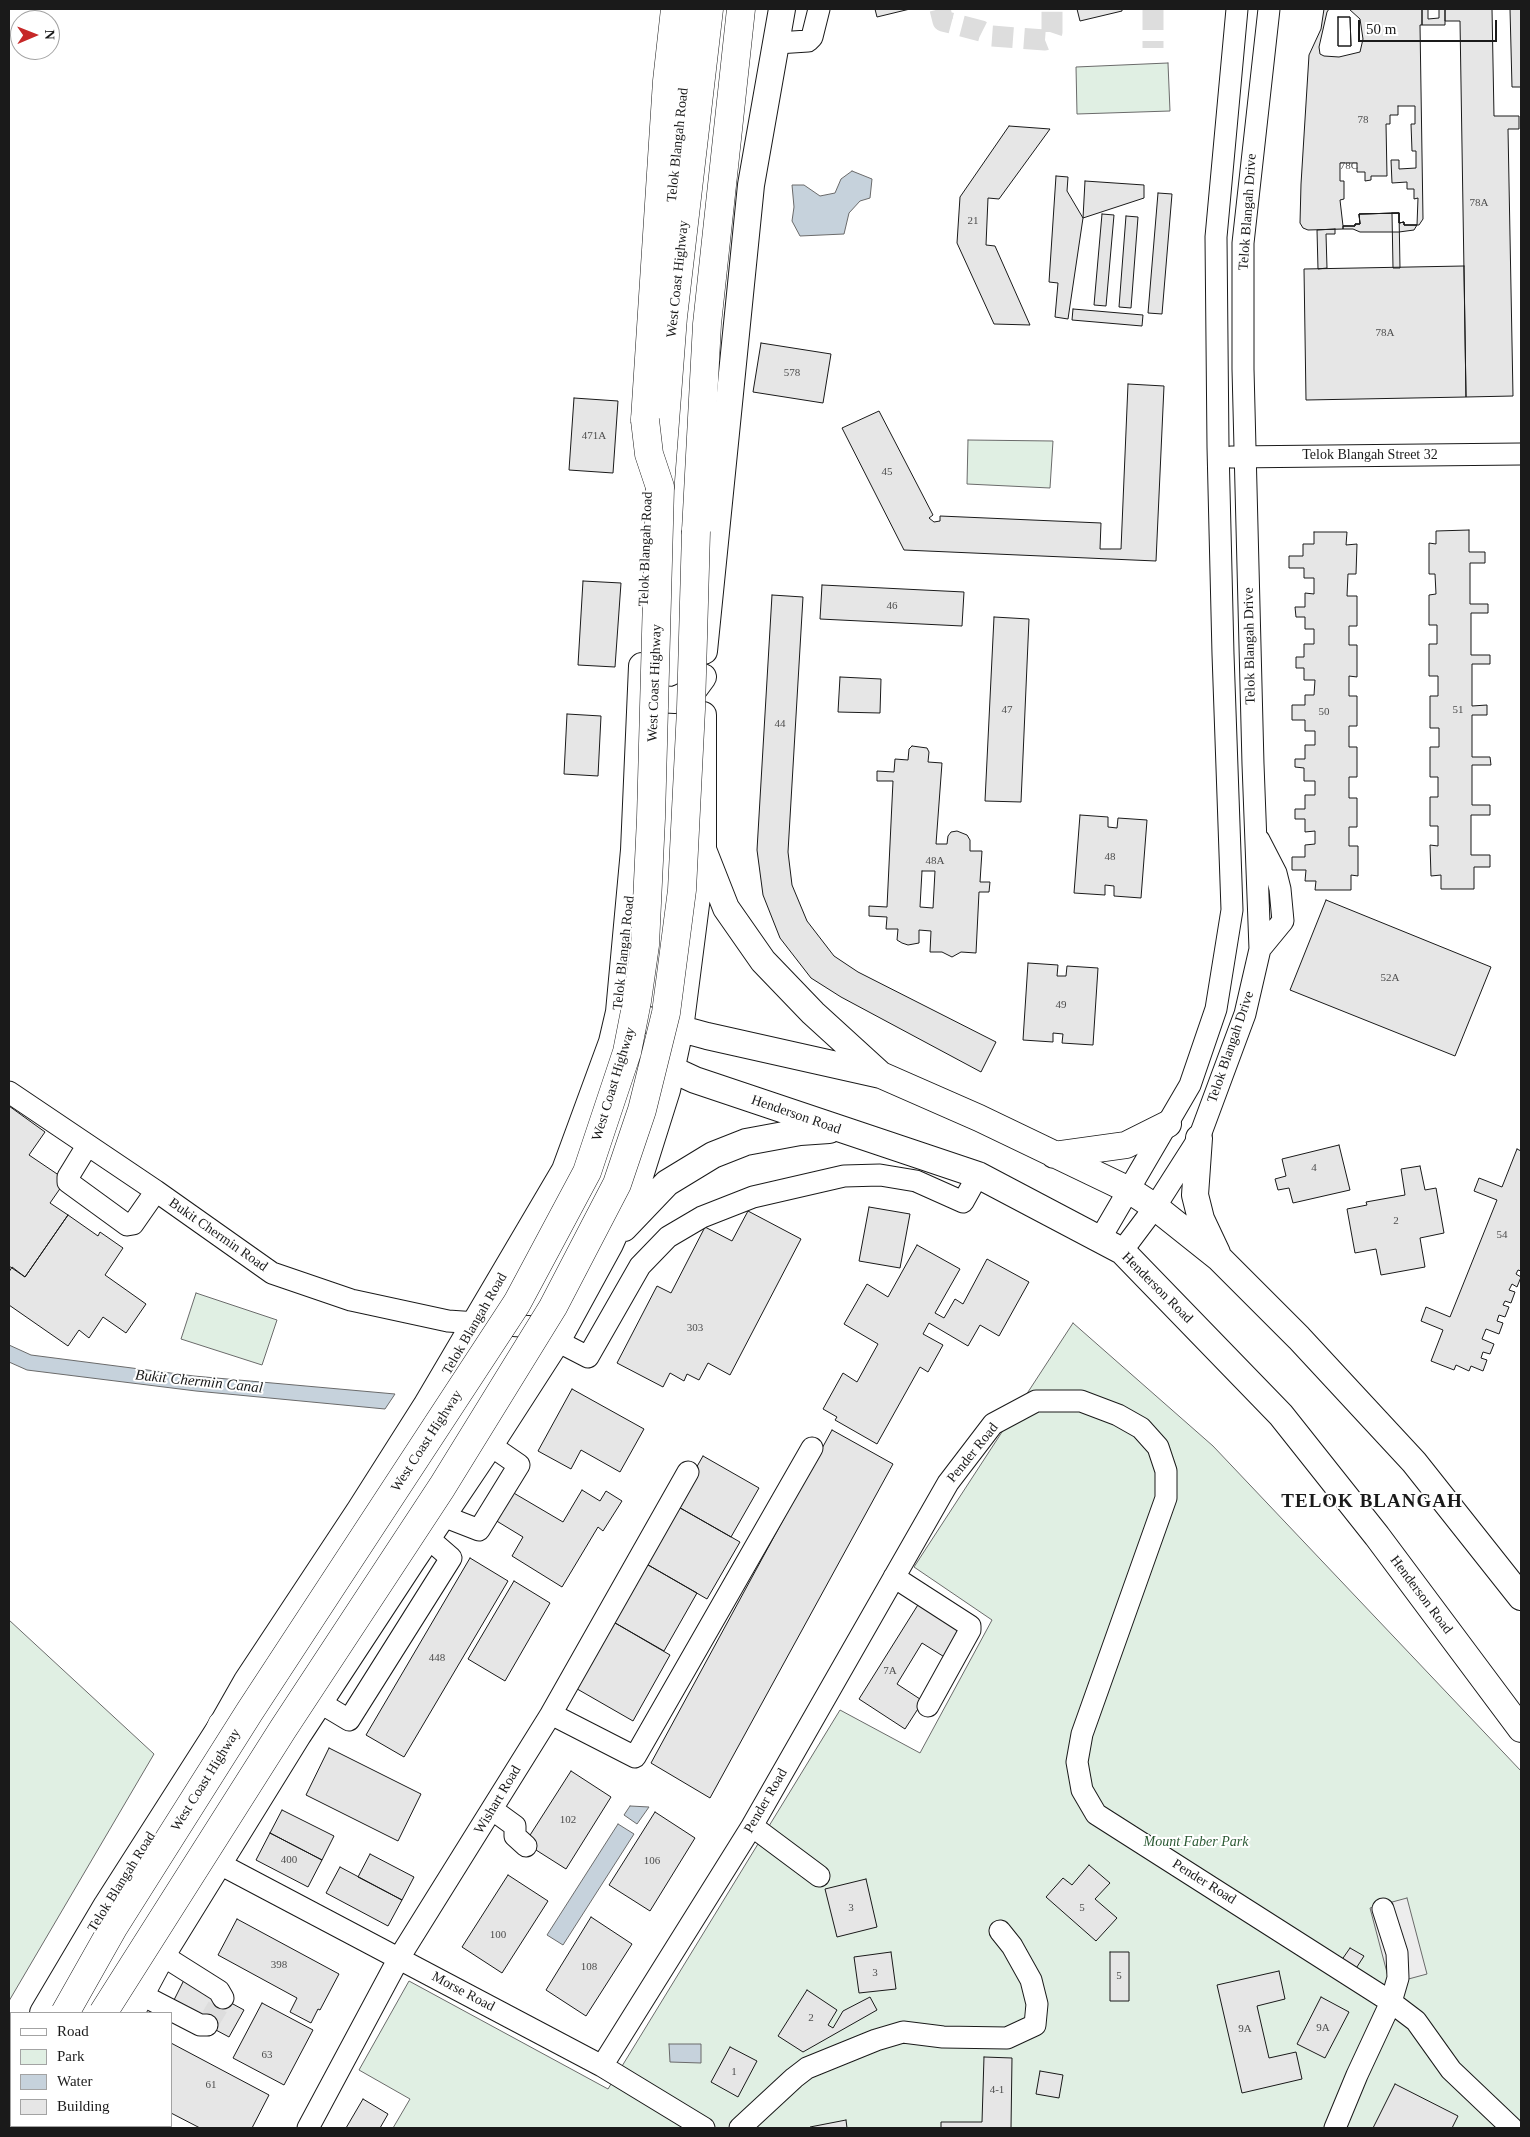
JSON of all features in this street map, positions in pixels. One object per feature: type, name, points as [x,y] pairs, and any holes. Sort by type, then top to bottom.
[{"type":"highway","points":[[660,487],[649,454],[645,420],[667,81],[675,9]]},
{"type":"highway","name":"West Coast Highway","points":[[66,2012],[113,1928],[244,1719],[517,1303],[587,1172],[626,1052],[637,1001],[645,945],[652,808],[660,487],[672,317],[709,9]]},
{"type":"highway","points":[[104,2012],[283,1729],[442,1487],[553,1307],[617,1184],[642,1110],[666,1013],[682,890],[691,710],[696,531],[707,324],[741,9]]},
{"type":"highway","points":[[81,2012],[182,1815],[222,1725]]},
{"type":"main road","name":"Telok Blangah Road","points":[[44,2012],[107,1905],[222,1725],[246,1681],[360,1510],[476,1323],[565,1170],[612,1042],[619,1012],[634,850],[651,406],[681,114],[698,9]]},
{"type":"main road","points":[[135,2004],[162,1955],[218,1863],[319,1702],[490,1445],[571,1318],[610,1244],[639,1178],[672,1070],[680,1029],[703,850],[703,677],[708,606],[723,477],[751,186],[782,9]]},
{"type":"main road","points":[[641,689],[657,699],[675,700],[692,692],[703,677]]},
{"type":"main road","points":[[703,850],[726,908],[763,961],[813,1013],[881,1075]]},
{"type":"main road","points":[[619,1012],[680,1029],[881,1075],[979,1118],[1129,1190],[1155,1207],[1219,1258],[1299,1338],[1414,1462],[1521,1597]]},
{"type":"main road","name":"Henderson Road","points":[[612,1042],[695,1080],[978,1175],[1111,1245],[1281,1415],[1377,1536],[1521,1729]]},
{"type":"main road","points":[[1054,1155],[1126,1145],[1168,1124]]},
{"type":"main road","points":[[610,1244],[666,1183],[713,1155],[746,1142],[782,1135],[839,1129]]},
{"type":"main road","points":[[1199,1138],[1195,1195],[1201,1219],[1219,1258]]},
{"type":"street","points":[[777,43],[801,42],[812,37],[820,9]]},
{"type":"street","name":"Telok Blangah Drive","points":[[1111,1245],[1129,1190],[1190,1085],[1216,1009],[1232,910],[1222,654],[1216,237],[1238,9]]},
{"type":"street","name":"Telok Blangah Drive","points":[[1111,1245],[1155,1207],[1199,1138],[1245,1014],[1260,949],[1255,830],[1243,243],[1269,9]]},
{"type":"street","name":"Telok Blangah Street 32","points":[[1218,457],[1521,454]]},
{"type":"street","name":"Bukit Chermin Road","points":[[9,1092],[156,1191],[272,1273],[351,1300],[448,1320],[535,1327],[554,1325],[571,1318]]},
{"type":"street","points":[[88,1146],[68,1177],[68,1182],[127,1225],[133,1224],[156,1191]]},
{"type":"street","points":[[557,1340],[588,1357],[640,1266],[668,1237],[702,1218],[753,1197],[844,1176],[880,1175],[916,1181],[963,1202],[978,1175]]},
{"type":"street","name":"Pender Road","points":[[602,2066],[752,1826],[948,1482],[993,1424],[1036,1401],[1081,1401],[1118,1415],[1141,1428],[1158,1447],[1166,1471],[1166,1498],[1082,1734],[1077,1762],[1082,1790],[1096,1814],[1390,2002],[1416,2021],[1451,2070],[1512,2128]]},
{"type":"street","points":[[443,1516],[479,1530],[519,1465],[490,1445]]},
{"type":"street","points":[[551,1714],[636,1757],[812,1448]]},
{"type":"street","name":"Wishart Road","points":[[308,2128],[399,1958],[488,1818],[551,1714],[688,1472]]},
{"type":"street","points":[[319,1702],[350,1720],[451,1558],[428,1538]]},
{"type":"street","points":[[894,1577],[970,1626],[970,1630],[928,1706]]},
{"type":"street","points":[[488,1818],[515,1826],[520,1841]]},
{"type":"street","points":[[752,1826],[819,1876]]},
{"type":"street","name":"Morse Road","points":[[218,1863],[602,2066],[704,2128]]},
{"type":"street","points":[[1335,2128],[1390,2002],[1398,1978],[1397,1953],[1383,1909]]},
{"type":"street","points":[[740,2128],[794,2078],[808,2068],[876,2040],[903,2032],[943,2037],[1007,2038],[1034,2025],[1037,2004],[1031,1980],[1012,1946],[1000,1931]]},
{"type":"street","points":[[162,1955],[219,1991],[223,1998]]},
{"type":"street","points":[[135,2004],[160,2012]]},
{"type":"street","points":[[172,2016],[200,2025],[207,2025]]},
{"type":"green space","points":[[1168,63],[1170,111],[1077,114],[1076,67]]},
{"type":"green space","points":[[968,440],[1053,441],[1050,488],[967,484]]},
{"type":"green space","points":[[196,1293],[277,1320],[262,1365],[181,1339]]},
{"type":"green space","name":"Mount Faber Park","points":[[1073,1323],[1213,1446],[1521,1771],[1521,2128],[393,2128],[410,2099],[359,2070],[409,1981],[608,2089],[840,1710],[920,1753],[992,1620],[914,1567]]},
{"type":"green space","points":[[9,1620],[154,1754],[9,2001]]},
{"type":"shaded area","points":[[1407,1898],[1427,1974],[1390,1984],[1370,1908]]},
{"type":"water","points":[[852,171],[872,179],[870,198],[860,201],[849,213],[844,234],[800,236],[792,221],[794,207],[792,185],[804,185],[820,196],[835,193],[841,179]]},
{"type":"water","name":"Bukit Chermin Canal","points":[[9,1345],[31,1355],[194,1376],[395,1394],[385,1409],[196,1391],[27,1370],[9,1362]]},
{"type":"water","points":[[630,1806],[649,1807],[637,1824],[624,1815]]},
{"type":"water","points":[[618,1824],[634,1834],[563,1945],[547,1935]]},
{"type":"water","points":[[669,2044],[701,2044],[701,2063],[670,2062]]},
{"type":"building","points":[[875,9],[910,9],[877,17]]},
{"type":"building","points":[[1077,9],[1122,9],[1122,11],[1080,21]]},
{"type":"building","points":[[1324,9],[1422,9],[1422,25],[1420,25],[1423,219],[1419,225],[1399,223],[1399,213],[1359,214],[1360,224],[1343,226],[1343,229],[1308,230],[1303,228],[1300,223],[1309,55],[1321,29]],"holes":[[[1338,17],[1350,17],[1351,46],[1338,46]]]},
{"type":"building","points":[[1329,9],[1349,9],[1360,19],[1363,39],[1360,52],[1339,57],[1320,54],[1319,47]],"holes":[[[1338,17],[1350,17],[1351,46],[1338,46]]]},
{"type":"building","points":[[1422,9],[1428,9],[1428,19],[1439,18],[1439,9],[1445,9],[1445,25],[1422,25]]},
{"type":"building","points":[[1445,9],[1492,9],[1494,116],[1519,116],[1519,129],[1508,129],[1513,396],[1466,397],[1460,21],[1445,21]]},
{"type":"building","points":[[1510,9],[1521,9],[1521,87],[1512,87]]},
{"type":"building","points":[[1398,106],[1415,106],[1415,124],[1411,124],[1412,151],[1416,151],[1416,168],[1399,169],[1399,160],[1391,160],[1392,183],[1407,182],[1407,189],[1414,189],[1414,199],[1418,198],[1417,225],[1404,225],[1404,222],[1399,223],[1399,213],[1359,214],[1360,224],[1343,226],[1340,200],[1344,199],[1344,181],[1340,181],[1340,163],[1357,163],[1357,172],[1365,172],[1365,181],[1371,180],[1371,176],[1387,176],[1386,124],[1390,124],[1390,115],[1398,115]]},
{"type":"building","points":[[1009,126],[1050,129],[999,199],[988,198],[986,245],[995,246],[1030,325],[994,324],[957,243],[960,197]]},
{"type":"building","points":[[1056,176],[1068,177],[1067,191],[1083,218],[1068,319],[1055,317],[1058,283],[1049,282]]},
{"type":"building","points":[[1085,181],[1144,185],[1144,198],[1083,218]]},
{"type":"building","points":[[1158,193],[1172,194],[1162,314],[1148,313]]},
{"type":"building","points":[[1392,213],[1399,213],[1400,268],[1393,268]]},
{"type":"building","points":[[1399,213],[1399,223],[1404,222],[1404,225],[1417,225],[1414,230],[1360,232],[1353,229],[1343,229],[1343,226],[1360,224],[1359,214]]},
{"type":"building","points":[[1102,214],[1114,215],[1106,306],[1094,305]]},
{"type":"building","points":[[1126,216],[1138,217],[1131,308],[1119,307]]},
{"type":"building","points":[[1335,229],[1335,234],[1326,234],[1327,268],[1318,269],[1317,230]]},
{"type":"building","points":[[1464,266],[1466,397],[1306,400],[1304,269]]},
{"type":"building","points":[[1073,309],[1143,315],[1142,326],[1072,320]]},
{"type":"building","points":[[761,343],[831,354],[823,403],[753,392]]},
{"type":"building","points":[[1128,384],[1164,386],[1156,561],[904,550],[842,428],[879,411],[933,515],[929,518],[934,522],[940,521],[940,516],[1101,523],[1100,549],[1121,549]]},
{"type":"building","points":[[574,398],[618,401],[613,473],[569,470]]},
{"type":"building","points":[[1469,530],[1469,552],[1485,552],[1485,563],[1470,563],[1470,604],[1488,604],[1488,613],[1471,613],[1471,655],[1490,655],[1490,664],[1472,664],[1472,706],[1487,705],[1487,715],[1472,715],[1472,757],[1490,757],[1491,765],[1472,765],[1472,805],[1490,805],[1490,815],[1471,815],[1471,855],[1490,855],[1490,867],[1474,867],[1474,889],[1441,889],[1441,875],[1431,876],[1430,845],[1438,846],[1438,826],[1430,826],[1430,797],[1438,797],[1438,777],[1430,777],[1430,747],[1439,747],[1439,728],[1430,728],[1430,696],[1438,696],[1438,676],[1429,676],[1429,644],[1437,644],[1437,625],[1429,625],[1429,595],[1436,594],[1435,574],[1429,574],[1429,543],[1436,544],[1436,531]]},
{"type":"building","points":[[1314,532],[1347,532],[1346,545],[1357,544],[1356,574],[1348,574],[1347,596],[1357,596],[1357,626],[1349,626],[1349,645],[1357,645],[1357,677],[1349,676],[1349,696],[1357,696],[1357,726],[1349,726],[1349,747],[1357,747],[1357,777],[1349,777],[1349,798],[1357,798],[1357,827],[1349,827],[1349,846],[1358,846],[1358,876],[1351,875],[1351,890],[1315,890],[1316,881],[1305,881],[1306,870],[1292,870],[1292,857],[1305,857],[1305,845],[1315,844],[1315,831],[1305,832],[1305,819],[1295,819],[1295,809],[1305,809],[1305,795],[1315,795],[1315,781],[1304,781],[1304,768],[1295,767],[1295,759],[1305,759],[1305,745],[1315,745],[1315,731],[1305,731],[1305,720],[1292,720],[1292,705],[1305,705],[1305,695],[1314,695],[1315,680],[1304,680],[1304,668],[1296,668],[1296,657],[1304,657],[1304,644],[1314,644],[1314,629],[1305,629],[1305,617],[1296,617],[1295,607],[1305,607],[1305,593],[1314,594],[1314,578],[1304,578],[1304,568],[1289,568],[1289,556],[1303,556],[1303,544],[1314,544]]},
{"type":"building","points":[[583,581],[621,583],[615,667],[578,665]]},
{"type":"building","points":[[822,585],[964,592],[962,626],[820,619]]},
{"type":"building","points":[[772,595],[803,597],[788,852],[792,885],[807,921],[834,956],[858,972],[996,1042],[981,1072],[841,997],[811,978],[780,938],[763,895],[757,850]]},
{"type":"building","points":[[994,617],[1029,619],[1021,802],[985,801]]},
{"type":"building","points":[[840,677],[881,679],[880,713],[838,712]]},
{"type":"building","points":[[567,714],[601,716],[598,776],[564,774]]},
{"type":"building","points":[[912,746],[927,748],[929,752],[928,762],[942,763],[936,844],[947,844],[948,836],[951,832],[957,831],[967,835],[970,840],[970,851],[982,851],[980,882],[990,882],[989,892],[979,892],[976,953],[961,952],[952,957],[942,952],[930,952],[931,931],[919,930],[919,943],[908,945],[902,943],[897,940],[898,929],[886,929],[887,917],[869,916],[869,906],[887,907],[893,781],[877,781],[877,771],[894,772],[895,759],[908,760],[909,749]],"holes":[[[922,871],[935,871],[933,908],[920,907]]]},
{"type":"building","points":[[1080,815],[1108,817],[1108,827],[1117,828],[1118,818],[1147,820],[1141,898],[1114,896],[1114,886],[1105,885],[1105,895],[1074,893]]},
{"type":"building","points":[[1326,900],[1491,967],[1455,1056],[1290,990]]},
{"type":"building","points":[[1028,963],[1058,965],[1057,976],[1066,976],[1067,966],[1098,968],[1093,1045],[1062,1043],[1063,1034],[1053,1033],[1053,1042],[1023,1040]]},
{"type":"building","points":[[9,1106],[45,1132],[29,1155],[66,1180],[50,1203],[68,1215],[25,1277],[9,1266]]},
{"type":"building","points":[[1339,1145],[1350,1190],[1293,1203],[1289,1188],[1278,1190],[1275,1179],[1286,1176],[1282,1159]]},
{"type":"building","points":[[1517,1149],[1521,1151],[1521,1271],[1518,1270],[1516,1274],[1521,1277],[1517,1287],[1512,1284],[1509,1290],[1515,1292],[1511,1303],[1505,1301],[1503,1305],[1509,1307],[1505,1317],[1499,1315],[1497,1321],[1503,1323],[1499,1334],[1486,1329],[1482,1339],[1494,1344],[1490,1354],[1483,1352],[1481,1358],[1487,1360],[1483,1371],[1471,1366],[1469,1371],[1456,1365],[1454,1370],[1431,1361],[1443,1330],[1421,1321],[1426,1307],[1450,1317],[1497,1200],[1474,1191],[1479,1178],[1502,1187]]},
{"type":"building","points":[[1420,1166],[1425,1190],[1436,1188],[1444,1233],[1420,1238],[1425,1267],[1381,1275],[1376,1249],[1355,1253],[1347,1209],[1367,1205],[1366,1202],[1405,1195],[1401,1169]]},
{"type":"building","points":[[869,1207],[910,1214],[900,1268],[859,1261]]},
{"type":"building","points":[[748,1211],[801,1239],[730,1375],[708,1363],[699,1380],[687,1374],[684,1381],[670,1373],[663,1387],[617,1363],[657,1286],[671,1293],[705,1227],[732,1241]]},
{"type":"building","points":[[68,1215],[98,1236],[100,1232],[123,1248],[105,1275],[146,1304],[126,1333],[103,1317],[89,1338],[79,1330],[68,1346],[9,1305],[9,1272],[12,1267],[25,1277]]},
{"type":"building","points":[[917,1245],[960,1269],[935,1313],[944,1318],[955,1299],[963,1304],[987,1259],[1029,1282],[999,1336],[980,1325],[968,1346],[929,1323],[923,1334],[943,1345],[928,1372],[920,1367],[877,1444],[835,1420],[837,1417],[823,1409],[843,1373],[857,1382],[878,1344],[844,1324],[867,1284],[888,1297]]},
{"type":"building","points":[[572,1389],[644,1429],[620,1472],[581,1450],[571,1469],[538,1451]]},
{"type":"building","points":[[832,1430],[893,1464],[710,1798],[651,1763]]},
{"type":"building","points":[[703,1456],[759,1488],[731,1537],[675,1505]]},
{"type":"building","points":[[582,1490],[600,1501],[606,1491],[622,1501],[603,1531],[598,1527],[562,1587],[512,1556],[523,1537],[495,1520],[512,1492],[563,1522]]},
{"type":"building","points":[[675,1505],[740,1542],[707,1599],[643,1562]]},
{"type":"building","points":[[470,1558],[508,1581],[404,1757],[366,1735]]},
{"type":"building","points":[[643,1562],[697,1593],[664,1651],[610,1620]]},
{"type":"building","points":[[514,1581],[550,1603],[505,1681],[468,1659]]},
{"type":"building","points":[[921,1600],[965,1628],[946,1658],[922,1643],[897,1684],[923,1701],[905,1729],[859,1699]]},
{"type":"building","points":[[610,1620],[670,1655],[633,1721],[572,1686]]},
{"type":"building","points":[[329,1748],[421,1794],[398,1841],[306,1795]]},
{"type":"building","points":[[571,1771],[611,1797],[566,1869],[525,1843]]},
{"type":"building","points":[[282,1810],[334,1836],[322,1860],[270,1833]]},
{"type":"building","points":[[655,1812],[695,1838],[650,1911],[609,1885]]},
{"type":"building","points":[[270,1833],[322,1860],[308,1887],[256,1860]]},
{"type":"building","points":[[370,1854],[414,1877],[402,1900],[358,1877]]},
{"type":"building","points":[[1089,1865],[1110,1883],[1095,1899],[1117,1918],[1096,1941],[1046,1897],[1063,1878],[1072,1885]]},
{"type":"building","points":[[340,1867],[402,1900],[388,1926],[326,1893]]},
{"type":"building","points":[[508,1875],[548,1901],[502,1973],[462,1947]]},
{"type":"building","points":[[866,1879],[877,1927],[837,1937],[825,1889]]},
{"type":"building","points":[[591,1917],[632,1944],[586,2016],[546,1990]]},
{"type":"building","points":[[237,1919],[339,1974],[311,2023],[290,2012],[297,1998],[218,1955]]},
{"type":"building","points":[[1350,1948],[1364,1956],[1355,1970],[1341,1961]]},
{"type":"building","points":[[891,1952],[896,1989],[859,1993],[854,1957]]},
{"type":"building","points":[[1110,1952],[1129,1952],[1129,2001],[1110,2001]]},
{"type":"building","points":[[1279,1971],[1285,1999],[1257,2006],[1269,2058],[1296,2052],[1302,2079],[1242,2093],[1217,1985]]},
{"type":"building","points":[[185,1978],[244,2010],[229,2037],[171,2006]]},
{"type":"building","points":[[807,1990],[837,2010],[828,2025],[833,2028],[843,2011],[870,1997],[877,2010],[803,2052],[778,2036]]},
{"type":"building","points":[[1321,1997],[1349,2012],[1325,2058],[1297,2044]]},
{"type":"building","points":[[262,2003],[313,2030],[284,2085],[233,2058]]},
{"type":"building","points":[[172,2044],[269,2095],[252,2128],[200,2128],[172,2114]]},
{"type":"building","points":[[730,2047],[757,2061],[738,2097],[711,2082]]},
{"type":"building","points":[[984,2057],[1012,2058],[1011,2128],[941,2128],[941,2122],[982,2122]]},
{"type":"building","points":[[1040,2071],[1063,2075],[1059,2098],[1036,2094]]},
{"type":"building","points":[[1395,2084],[1458,2116],[1452,2128],[1373,2128]]},
{"type":"building","points":[[363,2099],[388,2114],[380,2128],[346,2128]]},
{"type":"building","points":[[846,2120],[847,2128],[810,2128],[810,2127]]},
{"type":"building","points":[[88,2127],[166,2127],[165,2128]]},
{"type":"tunnel","points":[[940,9],[943,21],[981,31],[991,36],[1045,40],[1050,38],[1052,32],[1052,9]]},
{"type":"tunnel","points":[[1153,9],[1153,48]]},
{"type":"tunnel","points":[[207,2025],[223,1998]]},
{"type":"district","name":"TELOK BLANGAH","points":[[1372,1502]]}]
